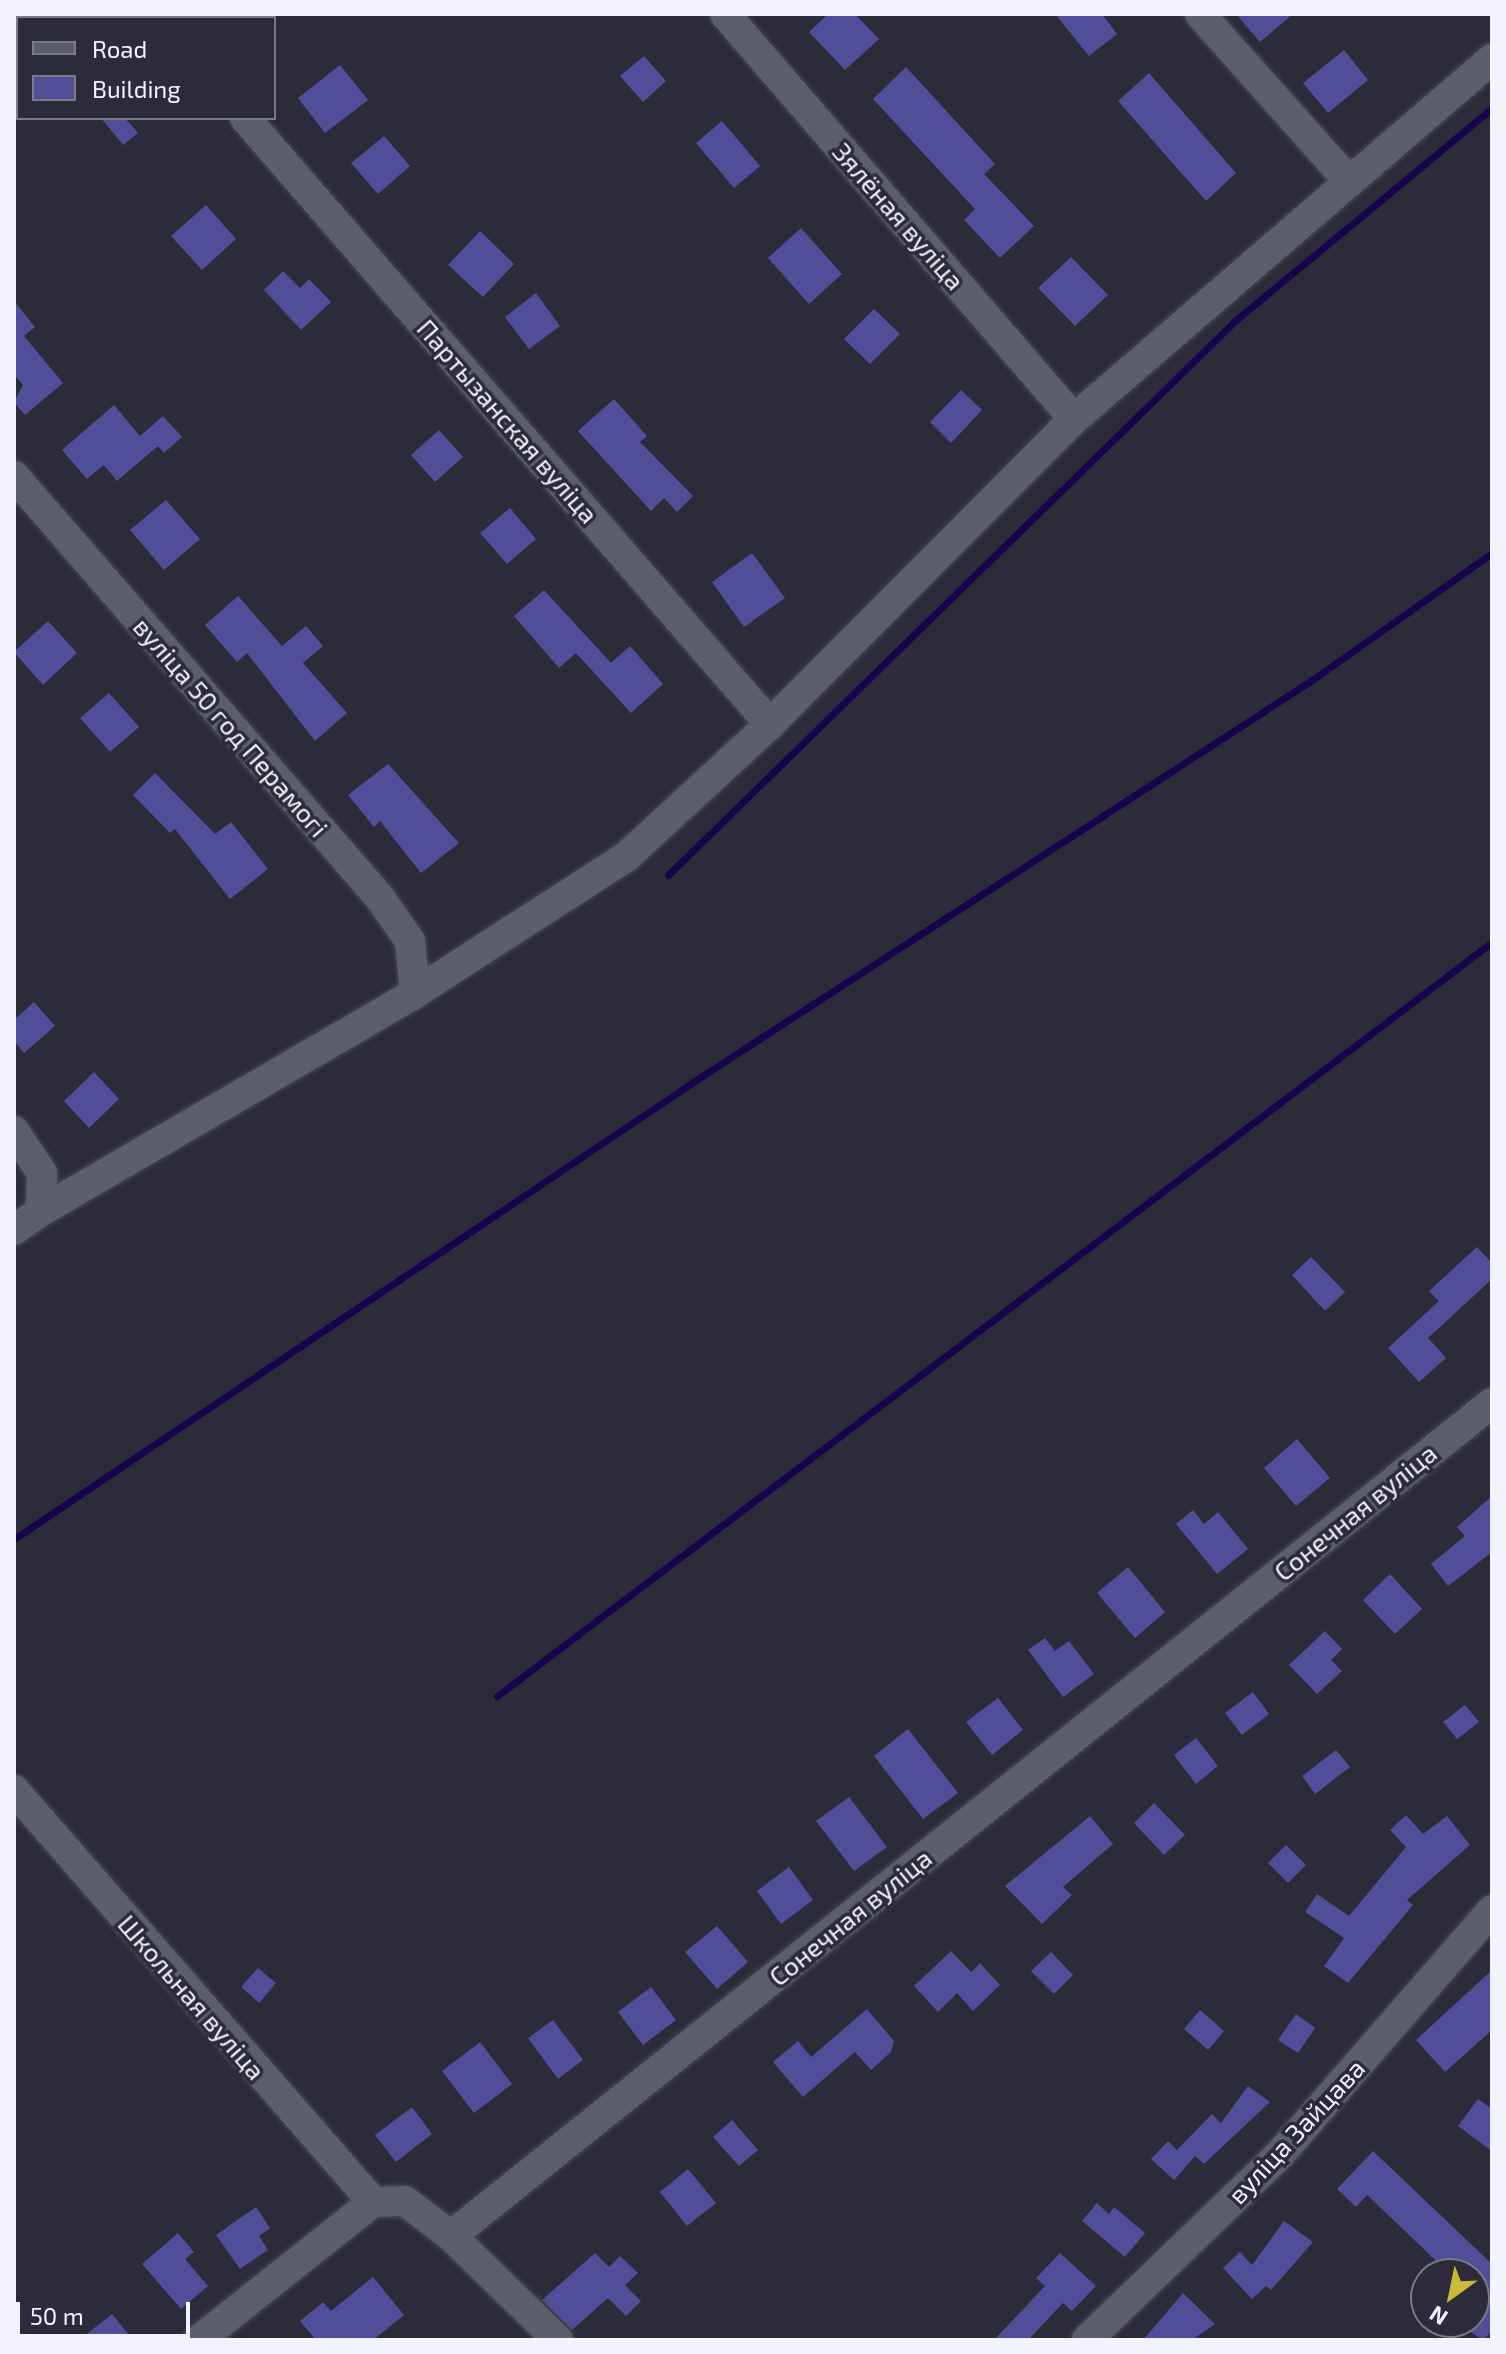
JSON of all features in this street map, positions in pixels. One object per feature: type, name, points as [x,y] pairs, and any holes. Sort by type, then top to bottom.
[{"type":"street","name":"Зялёная вуліца","points":[[725,14],[1074,419]]},
{"type":"street","points":[[1200,14],[1349,181]]},
{"type":"street","points":[[14,1230],[41,1211],[415,993],[626,857],[770,724],[1074,419],[1492,59]]},
{"type":"street","name":"Партызанская вуліца","points":[[247,120],[770,724]]},
{"type":"street","name":"вуліца 50 год Перамогі","points":[[14,476],[380,898],[410,941],[415,993]]},
{"type":"street","points":[[14,1131],[42,1173],[41,1211]]},
{"type":"street","name":"Сонечная вуліца","points":[[451,2236],[1492,1403]]},
{"type":"street","name":"Школьная вуліца","points":[[14,1790],[373,2202]]},
{"type":"street","name":"вуліца Зайцава","points":[[1087,2340],[1281,2153],[1492,1910]]},
{"type":"street","points":[[199,2340],[373,2202],[405,2201],[451,2236],[558,2340]]},
{"type":"building","points":[[828,14],[855,14],[879,39],[845,70],[809,32]]},
{"type":"building","points":[[1055,14],[1102,14],[1117,34],[1089,56]]},
{"type":"building","points":[[1236,14],[1293,14],[1260,42]]},
{"type":"building","points":[[1344,50],[1368,80],[1328,113],[1303,83]]},
{"type":"building","points":[[644,56],[666,81],[643,102],[620,76]]},
{"type":"building","points":[[340,65],[368,100],[325,133],[298,98]]},
{"type":"building","points":[[906,67],[995,164],[984,174],[1034,226],[1000,258],[964,220],[975,209],[873,99]]},
{"type":"building","points":[[1149,73],[1236,173],[1206,201],[1118,101]]},
{"type":"building","points":[[103,120],[127,120],[138,133],[123,145]]},
{"type":"building","points":[[722,121],[760,166],[734,188],[696,143]]},
{"type":"building","points":[[384,136],[410,166],[378,194],[351,163]]},
{"type":"building","points":[[206,205],[236,239],[202,270],[171,236]]},
{"type":"building","points":[[801,228],[842,274],[809,304],[768,258]]},
{"type":"building","points":[[480,231],[514,264],[483,297],[448,265]]},
{"type":"building","points":[[1071,257],[1108,295],[1075,326],[1038,288]]},
{"type":"building","points":[[283,271],[300,288],[309,279],[331,302],[301,330],[264,290]]},
{"type":"building","points":[[536,293],[560,326],[529,349],[505,317]]},
{"type":"building","points":[[14,301],[35,327],[24,336],[63,383],[25,415],[14,402],[23,385],[14,374]]},
{"type":"building","points":[[874,309],[900,334],[870,364],[844,339]]},
{"type":"building","points":[[961,390],[982,410],[951,443],[930,422]]},
{"type":"building","points":[[614,399],[647,436],[640,442],[693,496],[677,512],[664,498],[651,511],[578,431]]},
{"type":"building","points":[[114,405],[140,436],[163,416],[182,437],[164,453],[158,446],[117,481],[104,465],[87,479],[62,450]]},
{"type":"building","points":[[439,430],[463,457],[435,482],[411,455]]},
{"type":"building","points":[[166,500],[200,539],[164,570],[130,530]]},
{"type":"building","points":[[510,508],[536,539],[507,564],[480,533]]},
{"type":"building","points":[[752,553],[785,598],[744,627],[712,582]]},
{"type":"building","points":[[544,590],[611,663],[630,646],[663,684],[631,713],[576,653],[559,668],[514,616]]},
{"type":"building","points":[[238,596],[282,646],[306,626],[323,646],[303,663],[347,713],[315,741],[247,653],[237,662],[205,625]]},
{"type":"building","points":[[48,621],[77,653],[43,685],[14,652]]},
{"type":"building","points":[[109,693],[139,727],[110,752],[80,718]]},
{"type":"building","points":[[388,764],[459,843],[421,873],[380,821],[374,827],[348,795]]},
{"type":"building","points":[[155,773],[215,834],[231,822],[268,869],[230,899],[175,829],[170,833],[133,795]]},
{"type":"building","points":[[34,1002],[55,1026],[24,1053],[14,1041],[14,1020]]},
{"type":"building","points":[[94,1072],[119,1099],[89,1128],[64,1101]]},
{"type":"building","points":[[1477,1247],[1492,1263],[1492,1279],[1428,1338],[1446,1358],[1419,1382],[1388,1348],[1439,1301],[1429,1291]]},
{"type":"building","points":[[1311,1257],[1345,1292],[1325,1311],[1292,1275]]},
{"type":"building","points":[[1297,1439],[1330,1478],[1296,1506],[1264,1468]]},
{"type":"building","points":[[1492,1496],[1492,1552],[1448,1586],[1431,1564],[1465,1536],[1457,1527]]},
{"type":"building","points":[[1193,1510],[1204,1524],[1218,1512],[1248,1549],[1217,1574],[1176,1524]]},
{"type":"building","points":[[1128,1567],[1165,1612],[1135,1638],[1097,1593]]},
{"type":"building","points":[[1390,1574],[1422,1609],[1395,1634],[1363,1600]]},
{"type":"building","points":[[1325,1631],[1342,1649],[1331,1660],[1342,1671],[1317,1694],[1289,1665]]},
{"type":"building","points":[[1045,1638],[1055,1651],[1069,1641],[1094,1674],[1063,1697],[1028,1650]]},
{"type":"building","points":[[1253,1692],[1269,1714],[1242,1735],[1225,1713]]},
{"type":"building","points":[[998,1698],[1023,1730],[992,1755],[966,1722]]},
{"type":"building","points":[[1465,1705],[1479,1722],[1457,1739],[1443,1722]]},
{"type":"building","points":[[908,1729],[958,1793],[923,1819],[874,1756]]},
{"type":"building","points":[[1196,1738],[1218,1766],[1196,1784],[1174,1755]]},
{"type":"building","points":[[1336,1750],[1350,1767],[1315,1794],[1302,1776]]},
{"type":"building","points":[[849,1797],[887,1847],[854,1871],[816,1821]]},
{"type":"building","points":[[1154,1803],[1185,1835],[1164,1855],[1134,1823]]},
{"type":"building","points":[[1406,1815],[1423,1834],[1447,1816],[1470,1845],[1407,1900],[1413,1905],[1348,1983],[1324,1966],[1344,1938],[1305,1912],[1317,1894],[1349,1916],[1406,1847],[1390,1830]]},
{"type":"building","points":[[1090,1816],[1113,1844],[1063,1887],[1072,1895],[1042,1924],[1005,1886]]},
{"type":"building","points":[[1286,1845],[1306,1865],[1288,1883],[1268,1863]]},
{"type":"building","points":[[789,1867],[813,1900],[781,1924],[757,1891]]},
{"type":"building","points":[[717,1926],[748,1962],[717,1989],[685,1952]]},
{"type":"building","points":[[951,1951],[971,1972],[980,1963],[1000,1985],[973,2011],[957,1993],[938,2012],[914,1986]]},
{"type":"building","points":[[1051,1952],[1073,1975],[1054,1994],[1031,1971]]},
{"type":"building","points":[[258,1968],[276,1983],[259,2003],[241,1987]]},
{"type":"building","points":[[1492,1970],[1492,2030],[1445,2072],[1416,2040]]},
{"type":"building","points":[[651,1987],[676,2020],[643,2045],[618,2012]]},
{"type":"building","points":[[867,2009],[894,2041],[891,2052],[871,2070],[855,2052],[803,2097],[773,2062],[798,2041],[811,2057]]},
{"type":"building","points":[[1200,2010],[1224,2031],[1208,2050],[1184,2029]]},
{"type":"building","points":[[1296,2014],[1315,2028],[1298,2053],[1278,2040]]},
{"type":"building","points":[[553,2020],[583,2060],[558,2079],[528,2038]]},
{"type":"building","points":[[480,2042],[512,2084],[474,2113],[442,2071]]},
{"type":"building","points":[[1248,2086],[1270,2102],[1204,2164],[1195,2156],[1174,2180],[1151,2159],[1168,2141],[1177,2150],[1212,2114],[1221,2123]]},
{"type":"building","points":[[1478,2099],[1492,2109],[1492,2151],[1458,2126]]},
{"type":"building","points":[[412,2107],[432,2134],[396,2162],[375,2135]]},
{"type":"building","points":[[732,2120],[758,2150],[739,2166],[713,2137]]},
{"type":"building","points":[[1373,2151],[1486,2258],[1433,2258],[1367,2195],[1356,2207],[1337,2189]]},
{"type":"building","points":[[688,2169],[716,2203],[687,2226],[660,2192]]},
{"type":"building","points":[[1097,2203],[1109,2214],[1114,2207],[1145,2233],[1125,2257],[1082,2221]]},
{"type":"building","points":[[256,2207],[270,2228],[259,2236],[268,2250],[240,2269],[216,2235]]},
{"type":"building","points":[[1284,2221],[1313,2242],[1271,2290],[1266,2286],[1252,2299],[1223,2268],[1240,2252],[1252,2265]]},
{"type":"building","points":[[178,2233],[194,2252],[185,2259],[208,2286],[181,2309],[142,2264]]},
{"type":"building","points":[[595,2253],[609,2267],[620,2256],[638,2273],[625,2285],[641,2301],[626,2316],[608,2298],[572,2330],[542,2300]]},
{"type":"building","points":[[1060,2253],[1096,2286],[1072,2311],[1063,2303],[1028,2340],[994,2340],[1045,2286],[1036,2278]]},
{"type":"building","points":[[1490,2262],[1492,2264],[1490,2333]]},
{"type":"building","points":[[373,2277],[404,2315],[373,2340],[316,2340],[300,2321],[323,2302],[331,2311]]},
{"type":"building","points":[[1183,2293],[1215,2324],[1192,2340],[1143,2340]]},
{"type":"building","points":[[112,2314],[133,2340],[79,2340]]},
{"type":"waterway","points":[[668,875],[1236,320],[1492,108]]},
{"type":"waterway","points":[[14,1539],[693,1082],[1312,680],[1492,553]]},
{"type":"waterway","points":[[497,1696],[1492,942]]}]
